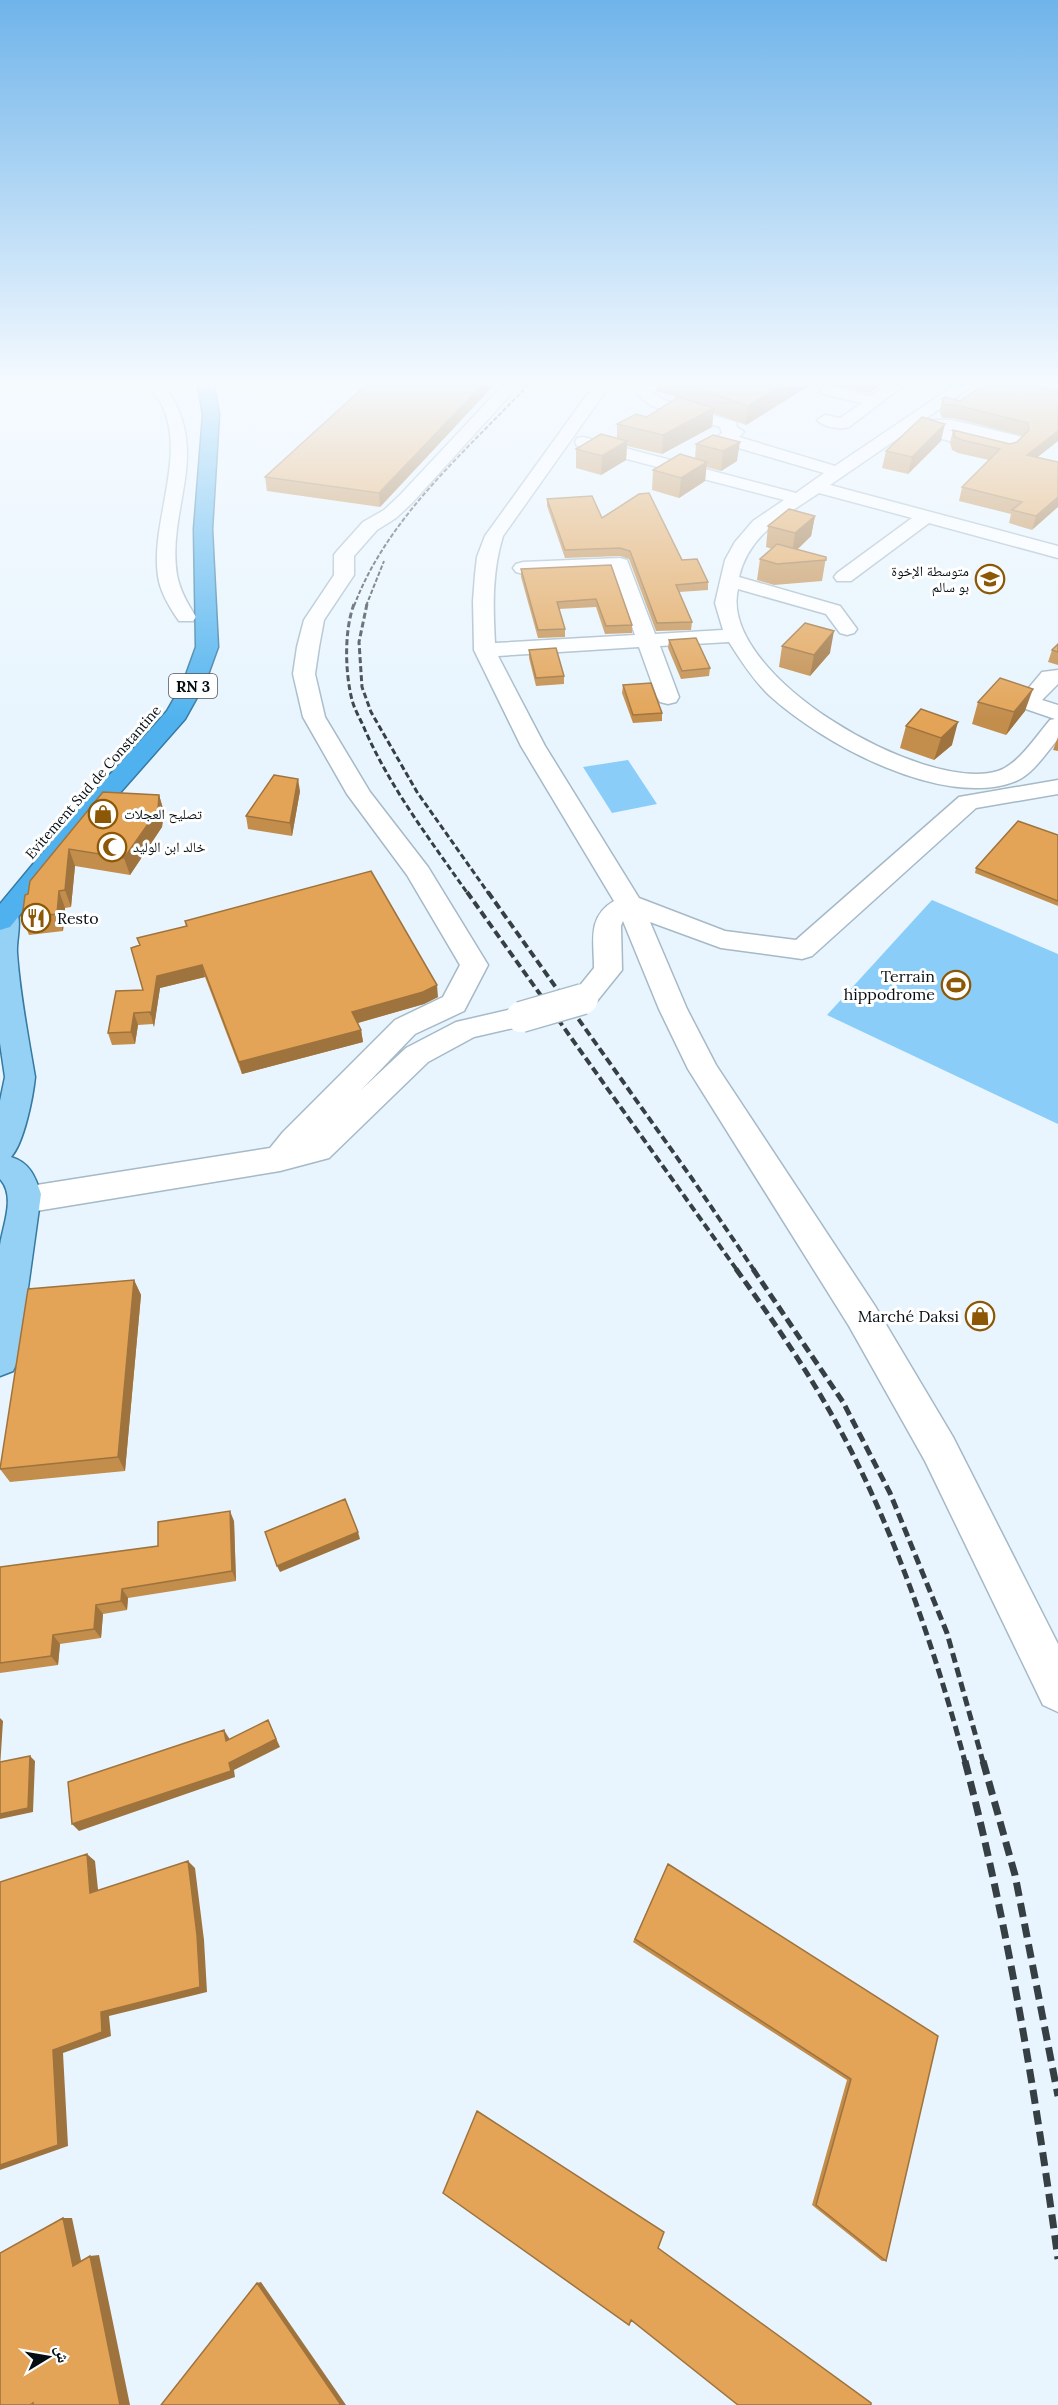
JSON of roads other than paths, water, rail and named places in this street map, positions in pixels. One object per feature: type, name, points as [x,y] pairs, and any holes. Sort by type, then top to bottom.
[{"type":"highway","name":"Evitement Sud de Constantine","points":[[2,908],[52,827],[146,726],[174,688],[188,660],[190,645],[186,617],[195,497]]},
{"type":"highway","name":"Evitement Sud de Constantine","points":[[2,908],[177,714],[203,663],[207,647],[203,529],[205,497]]},
{"type":"main road","points":[[0,1359],[24,1200],[22,1183],[3,1160],[20,1077],[5,978],[2,908]]},
{"type":"street","points":[[173,497],[167,573],[172,592],[186,617]]},
{"type":"street","points":[[280,1159],[294,1140],[405,1027],[453,1004],[474,965],[419,873],[359,794],[338,753],[314,717],[304,674],[314,620],[344,574],[344,555],[370,526],[390,514],[408,497]]},
{"type":"street","points":[[521,497],[494,536],[487,557],[483,601],[485,650],[533,746],[629,904],[673,1009],[703,1069],[862,1316],[927,1428],[1058,1690]]},
{"type":"street","points":[[792,497],[799,499]]},
{"type":"street","points":[[802,497],[760,525],[743,542],[733,561],[725,605],[737,635],[753,662],[779,693],[815,719],[876,755],[925,774],[960,781],[989,781],[1008,776],[1058,725]]},
{"type":"street","points":[[856,497],[1058,552]]},
{"type":"street","points":[[844,578],[927,516]]},
{"type":"street","points":[[523,568],[620,564],[668,697]]},
{"type":"street","points":[[729,580],[833,610],[847,629]]},
{"type":"street","points":[[485,650],[737,635]]},
{"type":"street","points":[[1058,677],[1050,676],[1028,702],[1058,713]]},
{"type":"street","points":[[1021,765],[1058,785]]},
{"type":"street","points":[[629,904],[721,939],[802,950],[968,802],[1058,785]]},
{"type":"street","points":[[24,1200],[280,1159],[318,1150],[417,1055],[466,1029],[521,1017],[583,999],[608,970],[608,927],[612,914],[629,904]]},
{"type":"railway","points":[[354,606],[368,574],[386,544],[422,497]]},
{"type":"railway","points":[[366,606],[384,561]]},
{"type":"railway","points":[[354,604],[348,626],[347,664],[355,708],[375,752],[399,794],[468,894]]},
{"type":"railway","points":[[367,604],[359,642],[362,687],[371,712],[417,792],[489,894]]},
{"type":"railway","points":[[467,892],[737,1270]]},
{"type":"railway","points":[[488,892],[693,1180],[754,1270]]},
{"type":"railway","points":[[736,1269],[814,1385],[838,1426],[877,1505],[927,1634],[965,1762]]},
{"type":"railway","points":[[753,1269],[843,1402],[890,1493],[947,1633],[983,1762]]},
{"type":"railway","points":[[965,1761],[994,1884],[1019,2008],[1058,2259]]},
{"type":"railway","points":[[983,1761],[1015,1875],[1058,2096]]},
{"type":"place","name":"متوسطة الإخوة بو سالم","points":[[990,579]]},
{"type":"place","name":"تصليح العجلات","points":[[103,814]]},
{"type":"place","name":"خالد ابن الوليد","points":[[112,847]]},
{"type":"place","name":"Resto","points":[[36,918]]},
{"type":"place","name":"Terrain hippodrome","points":[[956,985]]},
{"type":"place","name":"Marché Daksi","points":[[980,1316]]}]
